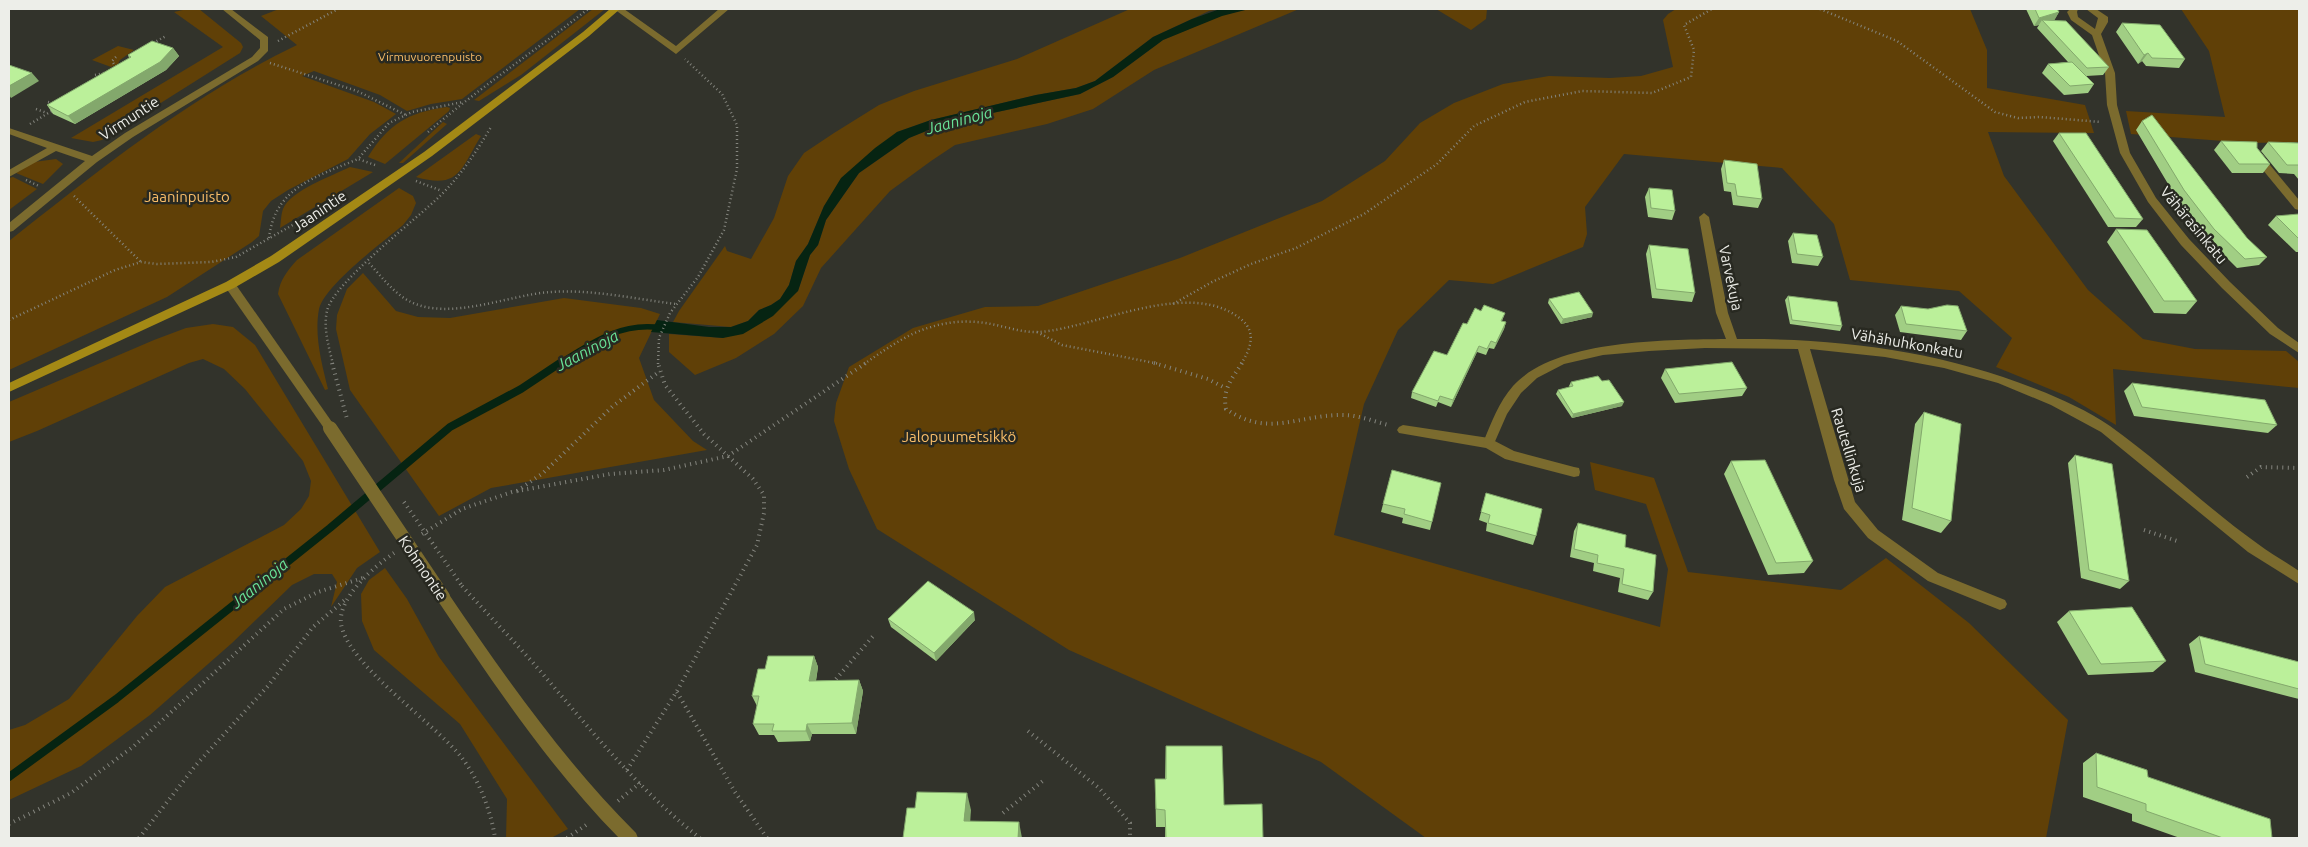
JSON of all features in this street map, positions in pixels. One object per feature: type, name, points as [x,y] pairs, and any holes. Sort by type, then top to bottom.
[{"type":"main road","name":"Jaanintie","points":[[9,388],[230,285],[314,234],[428,154],[616,9]]},
{"type":"street","points":[[226,9],[265,44]]},
{"type":"street","points":[[616,9],[676,51],[724,9]]},
{"type":"street","points":[[2074,9],[2072,12],[2074,18],[2096,34]]},
{"type":"street","name":"Vähärasinkatu","points":[[2090,9],[2103,17],[2103,22],[2096,34],[2110,73],[2112,105],[2125,153],[2152,200],[2185,242],[2226,285],[2274,331],[2299,349]]},
{"type":"street","name":"Virmuntie","points":[[9,228],[93,160],[166,111],[255,59],[265,44]]},
{"type":"street","points":[[9,131],[93,160]]},
{"type":"street","points":[[10,174],[55,147]]},
{"type":"street","points":[[2255,154],[2299,207]]},
{"type":"street","name":"Varvekuja","points":[[1704,217],[1722,313],[1733,343]]},
{"type":"street","name":"Kohmontie","points":[[230,285],[330,428],[526,720],[573,779],[630,838]]},
{"type":"street","name":"Vähähuhkonkatu","points":[[1489,443],[1510,397],[1520,385],[1550,365],[1595,352],[1689,343],[1802,343],[1872,351],[1953,367],[2008,382],[2057,402],[2087,417],[2106,429],[2253,548],[2299,578]]},
{"type":"street","name":"Rautellinkuja","points":[[1802,343],[1840,480],[1849,505],[1872,534],[1933,577],[2000,604]]},
{"type":"street","points":[[1403,430],[1489,443],[1510,455],[1574,472]]},
{"type":"path","points":[[265,44],[338,9]]},
{"type":"path","points":[[425,135],[463,102],[540,48],[588,9]]},
{"type":"path","points":[[1173,304],[1212,282],[1251,264],[1296,248],[1364,214],[1437,164],[1474,126],[1524,102],[1582,91],[1652,93],[1691,77],[1694,50],[1684,25],[1712,9]]},
{"type":"path","points":[[1820,9],[1897,41],[1995,112],[2018,118],[2089,120],[2118,125]]},
{"type":"path","points":[[147,47],[164,36],[163,30]]},
{"type":"path","points":[[627,770],[677,691],[757,545],[764,513],[764,495],[753,479],[704,434],[665,385],[660,371],[657,351],[659,338],[670,313],[698,277],[719,241],[732,200],[737,169],[737,125],[722,94],[676,51]]},
{"type":"path","points":[[116,57],[112,61],[114,66],[122,68],[119,70]]},
{"type":"path","points":[[255,59],[317,76],[378,98],[406,115]]},
{"type":"path","points":[[95,75],[111,72]]},
{"type":"path","points":[[25,126],[60,106],[48,102]]},
{"type":"path","points":[[269,238],[274,214],[282,201],[298,189],[358,158],[384,128],[406,115],[443,105],[463,102]]},
{"type":"path","points":[[36,109],[48,113]]},
{"type":"path","points":[[347,419],[328,338],[327,310],[347,281],[423,213],[459,175],[474,156],[491,126]]},
{"type":"path","points":[[358,158],[375,165]]},
{"type":"path","points":[[10,174],[43,188],[72,195],[141,262]]},
{"type":"path","points":[[416,181],[442,191]]},
{"type":"path","points":[[9,320],[115,270],[141,262],[157,264],[211,262],[236,257],[301,220]]},
{"type":"path","points":[[369,263],[382,278],[410,302],[428,308],[455,307],[550,292],[606,293],[637,300],[676,304]]},
{"type":"path","points":[[1036,332],[1173,304],[1210,305],[1229,310],[1244,320],[1251,330],[1253,340],[1247,355],[1225,388],[1224,398],[1227,409],[1238,418],[1253,424],[1292,423],[1344,415],[1369,419],[1403,430]]},
{"type":"path","points":[[419,536],[462,509],[516,492],[610,474],[664,470],[703,464],[728,456],[913,334],[951,323],[974,321],[1036,332],[1062,345],[1159,364],[1208,379],[1225,388]]},
{"type":"path","points":[[516,492],[542,474],[613,406],[660,371]]},
{"type":"path","points":[[2247,477],[2261,467],[2299,468]]},
{"type":"path","points":[[2144,530],[2177,541]]},
{"type":"path","points":[[139,838],[196,765],[268,686],[313,627],[347,598],[381,561],[396,551]]},
{"type":"path","points":[[9,824],[71,793],[134,746],[284,609],[318,592],[366,577]]},
{"type":"path","points":[[462,586],[527,656],[627,770],[687,828],[700,838]]},
{"type":"path","points":[[347,598],[341,624],[349,641],[369,670],[462,758],[493,822],[495,838]]},
{"type":"path","points":[[836,679],[874,635]]},
{"type":"path","points":[[677,691],[694,724],[735,792],[767,838]]},
{"type":"path","points":[[1028,731],[1099,788],[1130,823],[1130,838]]},
{"type":"path","points":[[1003,814],[1044,780]]},
{"type":"path","points":[[567,838],[576,832]]},
{"type":"green space","points":[[199,9],[241,43],[243,47],[240,53],[102,140],[93,142],[71,138],[223,47],[174,12]]},
{"type":"green space","name":"Jaaninpuisto","points":[[279,9],[580,9],[462,99],[431,104],[407,111],[380,95],[314,71],[302,76],[374,102],[396,114],[370,134],[348,159],[288,190],[271,201],[263,211],[259,236],[252,242],[167,297],[9,370],[9,241],[77,187],[183,110],[258,65],[297,45],[261,16]]},
{"type":"green space","points":[[593,9],[605,9],[521,75],[479,101],[474,100]]},
{"type":"green space","points":[[1130,9],[1220,9],[1209,11],[1153,37],[1095,81],[1076,88],[1036,95],[931,120],[897,132],[824,206],[808,244],[796,261],[789,285],[780,299],[759,310],[748,321],[731,327],[673,322],[725,246],[727,251],[751,259],[774,218],[788,176],[804,153],[879,105],[914,91],[1017,59]]},
{"type":"green space","points":[[1249,9],[1299,9],[1154,70],[1093,109],[1047,124],[955,145],[890,191],[821,268],[803,306],[774,334],[736,358],[695,375],[669,352],[669,334],[723,338],[798,291],[810,255],[818,245],[826,220],[859,173],[909,138],[946,123],[1080,94],[1113,77],[1163,40],[1222,15]]},
{"type":"green space","points":[[1436,9],[1487,9],[1486,19],[1471,30]]},
{"type":"green space","name":"Jalopuumetsikkö","points":[[1676,9],[1970,9],[1987,50],[1987,88],[2085,105],[2094,133],[1988,132],[2004,176],[2088,290],[2143,339],[2195,349],[2286,351],[2299,362],[2299,388],[2113,369],[2116,425],[2069,397],[1996,367],[2012,338],[1959,291],[1850,280],[1834,224],[1782,168],[1624,154],[1585,207],[1587,234],[1583,247],[1493,284],[1449,280],[1398,330],[1364,404],[1334,535],[1660,627],[1668,569],[1646,504],[1595,490],[1590,462],[1654,478],[1688,572],[1841,590],[1886,558],[1969,623],[2068,720],[2046,838],[1426,838],[1321,762],[1069,650],[877,529],[849,469],[834,421],[836,403],[849,367],[913,328],[985,307],[1038,306],[1180,258],[1322,201],[1385,161],[1420,123],[1454,103],[1503,84],[1549,76],[1610,78],[1641,76],[1673,67],[1663,20]]},
{"type":"green space","points":[[2181,9],[2299,9],[2299,142],[2250,143],[2131,134],[2126,111],[2225,117],[2209,51]]},
{"type":"green space","points":[[118,46],[134,50],[120,60],[118,64],[111,67],[92,60]]},
{"type":"green space","points":[[450,108],[449,111],[385,164],[368,157],[383,136],[401,122],[421,112]]},
{"type":"green space","points":[[443,122],[447,124],[403,163],[399,163]]},
{"type":"green space","points":[[476,134],[481,136],[458,173],[442,181],[416,177]]},
{"type":"green space","points":[[56,159],[63,164],[43,184],[16,173],[34,162]]},
{"type":"green space","points":[[350,167],[373,172],[280,228],[281,216],[287,202],[313,184]]},
{"type":"green space","points":[[13,177],[37,189],[9,210],[9,178]]},
{"type":"green space","points":[[399,188],[413,196],[416,203],[411,215],[403,225],[343,276],[324,299],[319,309],[317,329],[321,360],[328,389],[325,390],[278,294],[280,284],[297,260]]},
{"type":"green space","points":[[363,273],[396,311],[418,317],[450,318],[564,298],[641,308],[660,314],[639,358],[654,400],[693,441],[707,450],[491,488],[439,516],[350,390],[336,329],[337,315],[347,289]]},
{"type":"green space","points":[[213,324],[233,327],[255,345],[380,552],[357,568],[331,607],[337,582],[332,574],[314,574],[292,585],[232,643],[150,715],[81,766],[9,800],[9,730],[25,725],[69,699],[137,616],[165,587],[284,525],[301,509],[309,496],[311,481],[303,461],[245,389],[224,369],[203,359],[189,363],[9,442],[9,402],[154,340],[186,328]]},
{"type":"green space","points":[[385,568],[407,599],[439,657],[568,829],[551,838],[506,838],[507,799],[460,724],[374,650],[362,621],[361,594],[369,580]]},
{"type":"water","points":[[1220,9],[1249,9],[1222,16],[1163,40],[1113,77],[1080,94],[946,123],[909,138],[859,173],[826,220],[818,245],[810,255],[798,291],[773,316],[743,334],[723,338],[651,332],[657,320],[709,327],[731,327],[748,321],[759,310],[780,299],[789,285],[796,261],[808,244],[824,206],[841,178],[875,148],[897,132],[931,120],[1036,95],[1076,88],[1095,81],[1153,37],[1192,19]]},
{"type":"building","points":[[2035,9],[2057,9],[2059,12],[2039,18]]},
{"type":"building","points":[[2042,20],[2066,21],[2109,67],[2087,68]]},
{"type":"building","points":[[2122,23],[2160,25],[2185,59],[2152,58],[2148,53],[2144,55]]},
{"type":"building","points":[[152,41],[173,48],[160,62],[68,116],[47,105],[131,57],[128,55]]},
{"type":"building","points":[[2072,62],[2094,84],[2070,86],[2048,64]]},
{"type":"building","points":[[9,65],[32,73],[9,86]]},
{"type":"building","points":[[2152,115],[2247,238],[2267,257],[2245,259],[2214,229],[2184,190],[2142,121]]},
{"type":"building","points":[[2059,133],[2086,133],[2143,219],[2115,218]]},
{"type":"building","points":[[2221,141],[2257,142],[2257,148],[2270,164],[2239,164]]},
{"type":"building","points":[[2268,142],[2299,143],[2299,165],[2287,165]]},
{"type":"building","points":[[1724,160],[1757,164],[1762,199],[1737,196],[1735,184],[1727,183]]},
{"type":"building","points":[[1649,188],[1672,190],[1675,211],[1651,208]]},
{"type":"building","points":[[2299,214],[2299,239],[2276,216]]},
{"type":"building","points":[[2116,229],[2147,230],[2197,301],[2164,301]]},
{"type":"building","points":[[1793,233],[1817,235],[1823,257],[1797,254]]},
{"type":"building","points":[[1649,245],[1688,249],[1695,293],[1656,289]]},
{"type":"building","points":[[1579,292],[1593,313],[1563,319],[1549,299]]},
{"type":"building","points":[[1788,296],[1837,302],[1842,326],[1792,320]]},
{"type":"building","points":[[1484,305],[1505,313],[1501,321],[1506,322],[1496,343],[1491,341],[1487,349],[1479,346],[1453,400],[1440,396],[1438,401],[1412,392],[1434,351],[1447,355],[1463,323],[1467,324],[1475,308],[1481,311]]},
{"type":"building","points":[[1947,305],[1958,306],[1967,331],[1906,324],[1901,306],[1928,309]]},
{"type":"building","points":[[1732,362],[1747,388],[1679,394],[1665,369]]},
{"type":"building","points":[[1598,376],[1602,381],[1609,380],[1624,402],[1573,414],[1558,390],[1573,386],[1571,382]]},
{"type":"building","points":[[2132,383],[2265,400],[2277,425],[2142,407]]},
{"type":"building","points":[[1924,412],[1961,424],[1951,521],[1912,508]]},
{"type":"building","points":[[2075,455],[2112,464],[2129,581],[2089,570]]},
{"type":"building","points":[[1765,460],[1813,561],[1776,563],[1731,461]]},
{"type":"building","points":[[1392,470],[1441,483],[1432,522],[1404,514],[1405,509],[1383,504]]},
{"type":"building","points":[[1486,493],[1542,509],[1536,536],[1488,523],[1490,515],[1481,512]]},
{"type":"building","points":[[1578,523],[1626,535],[1625,547],[1656,555],[1653,592],[1622,584],[1624,569],[1597,563],[1598,555],[1574,549]]},
{"type":"building","points":[[928,581],[974,612],[934,653],[888,619]]},
{"type":"building","points":[[2132,607],[2166,661],[2101,664],[2069,611]]},
{"type":"building","points":[[2199,636],[2299,662],[2299,689],[2205,664]]},
{"type":"building","points":[[768,656],[814,656],[809,681],[859,680],[852,723],[807,724],[806,731],[772,731],[774,724],[753,724],[759,696],[752,696],[758,669],[765,669]]},
{"type":"building","points":[[1166,746],[1222,746],[1224,805],[1262,804],[1263,838],[1166,838],[1165,810],[1156,809],[1155,779],[1166,779]]},
{"type":"building","points":[[2096,753],[2147,770],[2148,777],[2270,819],[2272,838],[2223,838],[2146,811],[2146,804],[2097,787]]},
{"type":"building","points":[[917,792],[967,793],[964,821],[1019,822],[1018,838],[903,838],[907,808],[915,808]]},
{"type":"waterway","name":"Jaaninoja","points":[[558,364],[595,342],[620,331],[647,327],[662,328]]},
{"type":"waterway","name":"Jaaninoja","points":[[9,777],[116,699],[330,528],[450,427],[521,389],[560,363]]},
{"type":"park label","name":"Virmuvuorenpuisto","points":[[430,56]]}]
